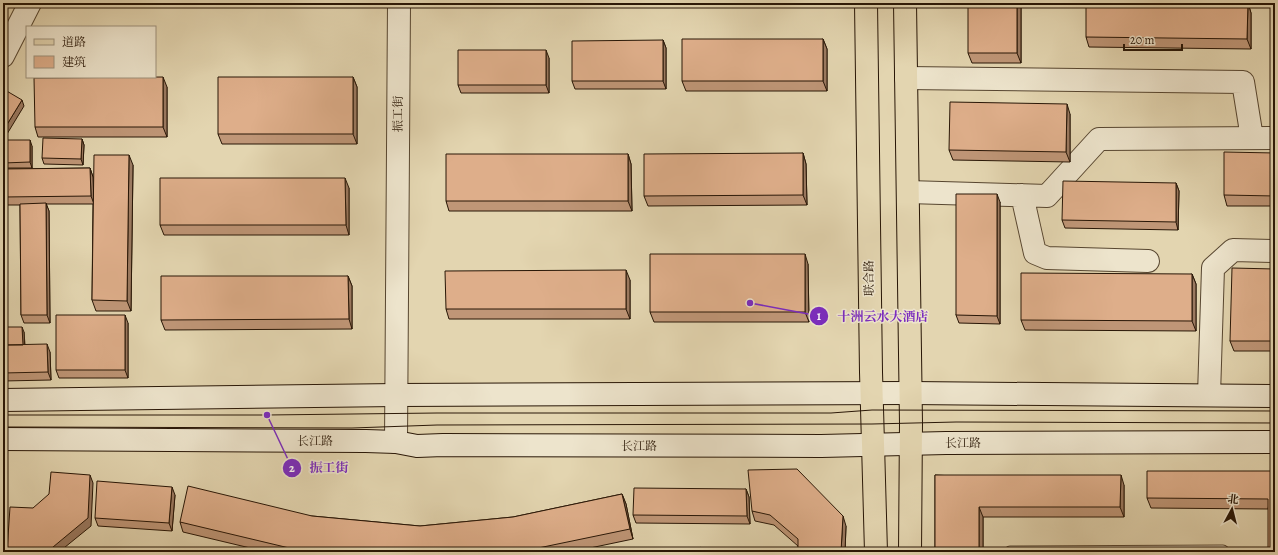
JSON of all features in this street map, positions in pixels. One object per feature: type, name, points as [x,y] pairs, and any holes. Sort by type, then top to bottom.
[{"type":"main road","points":[[3,56],[30,3]]},
{"type":"main road","name":"振工街","points":[[396,442],[399,3]]},
{"type":"main road","name":"联合路","points":[[866,3],[871,393],[876,552]]},
{"type":"main road","points":[[905,3],[911,444],[910,552]]},
{"type":"main road","points":[[906,78],[1243,82],[1252,138]]},
{"type":"main road","points":[[908,192],[1047,196],[1099,139],[1275,138]]},
{"type":"main road","points":[[1022,195],[1035,253],[1047,258],[1148,261]]},
{"type":"main road","points":[[1209,395],[1213,268],[1233,250],[1275,251]]},
{"type":"main road","points":[[3,400],[397,395],[871,393],[1275,396]]},
{"type":"main road","name":"长江路","points":[[3,439],[396,442],[417,446],[821,446],[911,444],[1275,442]]},
{"type":"lane","points":[[1010,552],[1223,551]]},
{"type":"building","points":[[968,3],[1017,3],[1017,53],[968,53]]},
{"type":"building","points":[[1086,3],[1248,3],[1247,39],[1086,37]]},
{"type":"building","points":[[682,39],[823,39],[823,81],[682,81]]},
{"type":"building","points":[[663,40],[663,81],[572,81],[572,41]]},
{"type":"building","points":[[458,50],[546,50],[546,85],[458,85]]},
{"type":"building","points":[[163,77],[163,127],[35,127],[34,78]]},
{"type":"building","points":[[218,77],[353,77],[353,134],[218,134]]},
{"type":"building","points":[[5,90],[22,100],[3,131],[3,92]]},
{"type":"building","points":[[950,102],[1067,104],[1066,152],[949,150]]},
{"type":"building","points":[[43,138],[82,139],[81,159],[42,158]]},
{"type":"building","points":[[3,140],[30,140],[30,162],[3,163]]},
{"type":"building","points":[[1224,152],[1275,153],[1275,196],[1224,195]]},
{"type":"building","points":[[803,153],[803,195],[644,196],[644,154]]},
{"type":"building","points":[[446,154],[628,154],[628,201],[446,201]]},
{"type":"building","points":[[94,155],[129,155],[127,301],[92,300]]},
{"type":"building","points":[[90,168],[91,196],[3,197],[3,169]]},
{"type":"building","points":[[160,178],[345,178],[346,225],[160,225]]},
{"type":"building","points":[[1063,181],[1176,183],[1176,222],[1062,220]]},
{"type":"building","points":[[956,194],[997,194],[997,316],[956,315]]},
{"type":"building","points":[[46,203],[47,315],[21,315],[20,204]]},
{"type":"building","points":[[650,254],[805,254],[805,312],[650,312]]},
{"type":"building","points":[[1232,268],[1275,269],[1275,341],[1230,341]]},
{"type":"building","points":[[626,270],[626,309],[446,309],[445,271]]},
{"type":"building","points":[[1021,273],[1192,274],[1192,321],[1021,320]]},
{"type":"building","points":[[161,276],[348,276],[349,319],[161,320]]},
{"type":"building","points":[[56,315],[125,315],[125,370],[56,370]]},
{"type":"building","points":[[3,327],[22,327],[23,345],[3,345]]},
{"type":"building","points":[[47,344],[48,372],[3,373],[3,345]]},
{"type":"building","points":[[797,469],[843,516],[841,552],[798,552],[798,539],[770,515],[752,511],[748,470]]},
{"type":"building","points":[[1147,471],[1275,471],[1275,552],[1268,552],[1268,499],[1147,498]]},
{"type":"building","points":[[51,472],[90,475],[88,518],[47,552],[7,552],[10,507],[33,508],[49,494]]},
{"type":"building","points":[[935,475],[1121,475],[1120,507],[979,507],[979,552],[935,552]]},
{"type":"building","points":[[97,481],[172,487],[169,523],[95,518]]},
{"type":"building","points":[[188,486],[312,516],[420,526],[513,517],[622,494],[630,529],[519,552],[306,552],[180,522]]},
{"type":"building","points":[[634,488],[746,489],[747,516],[633,515]]},
{"type":"building","points":[[701,547],[705,552],[695,552]]},
{"type":"tram line","points":[[3,415],[831,413],[872,410],[1275,411]]},
{"type":"tram line","points":[[3,427],[352,428],[437,425],[872,424],[956,422],[1275,423]]},
{"type":"place","name":"十洲云水大酒店","points":[[750,303]]},
{"type":"place","name":"振工街","points":[[267,415]]}]
